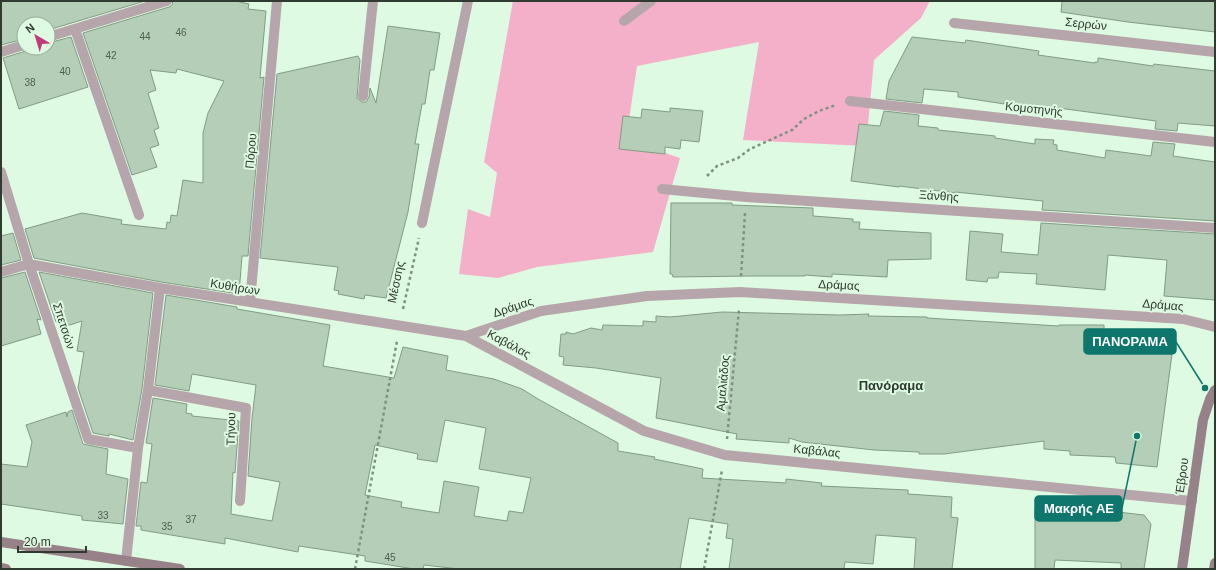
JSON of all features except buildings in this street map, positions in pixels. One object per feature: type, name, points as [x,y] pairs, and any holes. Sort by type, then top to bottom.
[{"type":"main road","name":"Έβρου","points":[[1182,569],[1203,420],[1210,399],[1215,390]]},
{"type":"main road","points":[[1,542],[180,569]]},
{"type":"main road","points":[[1214,569],[1215,563]]},
{"type":"main road","points":[[1,568],[6,569]]},
{"type":"street","points":[[56,35],[167,1]]},
{"type":"street","name":"Πόρου","points":[[250,302],[277,1]]},
{"type":"street","points":[[363,96],[373,1]]},
{"type":"street","points":[[422,223],[468,1]]},
{"type":"street","points":[[624,21],[652,1]]},
{"type":"street","name":"Σερρών","points":[[954,23],[1215,52]]},
{"type":"street","points":[[75,29],[140,215]]},
{"type":"street","points":[[1,52],[16,47]]},
{"type":"street","name":"Κομοτηνής","points":[[850,101],[1215,142]]},
{"type":"street","name":"Σπετσών","points":[[1,172],[29,264],[88,439],[138,448]]},
{"type":"street","name":"Ξάνθης","points":[[662,188],[746,197],[1215,228]]},
{"type":"street","name":"Κυθήρων","points":[[1,272],[29,264],[160,288],[466,336]]},
{"type":"street","points":[[126,561],[138,448],[148,390],[160,288]]},
{"type":"street","name":"Δράμας","points":[[466,336],[541,311],[647,296],[740,292],[1183,319],[1215,327]]},
{"type":"street","name":"Καβάλας","points":[[466,336],[644,431],[725,455],[1192,501]]},
{"type":"street","name":"Τήνου","points":[[148,390],[246,408],[240,501]]},
{"type":"path","points":[[693,192],[717,166],[738,158],[750,149],[792,130],[804,119],[820,111],[850,101]]},
{"type":"path","name":"Αμαλιάδος","points":[[704,569],[725,455],[740,292],[746,197]]},
{"type":"path","name":"Μέσσης","points":[[354,569],[400,325],[422,223]]},
{"type":"shaded area","points":[[513,1],[930,1],[921,18],[874,60],[866,146],[743,140],[759,42],[637,66],[626,140],[680,158],[653,252],[537,267],[498,278],[459,274],[468,209],[490,217],[497,173],[484,162]]},
{"type":"place","name":"ΠΑΝΟΡΑΜΑ","points":[[1205,388]]},
{"type":"place","name":"Μακρής ΑΕ","points":[[1137,436]]},
{"type":"district","name":"Πανόραμα","points":[[891,385]]}]
